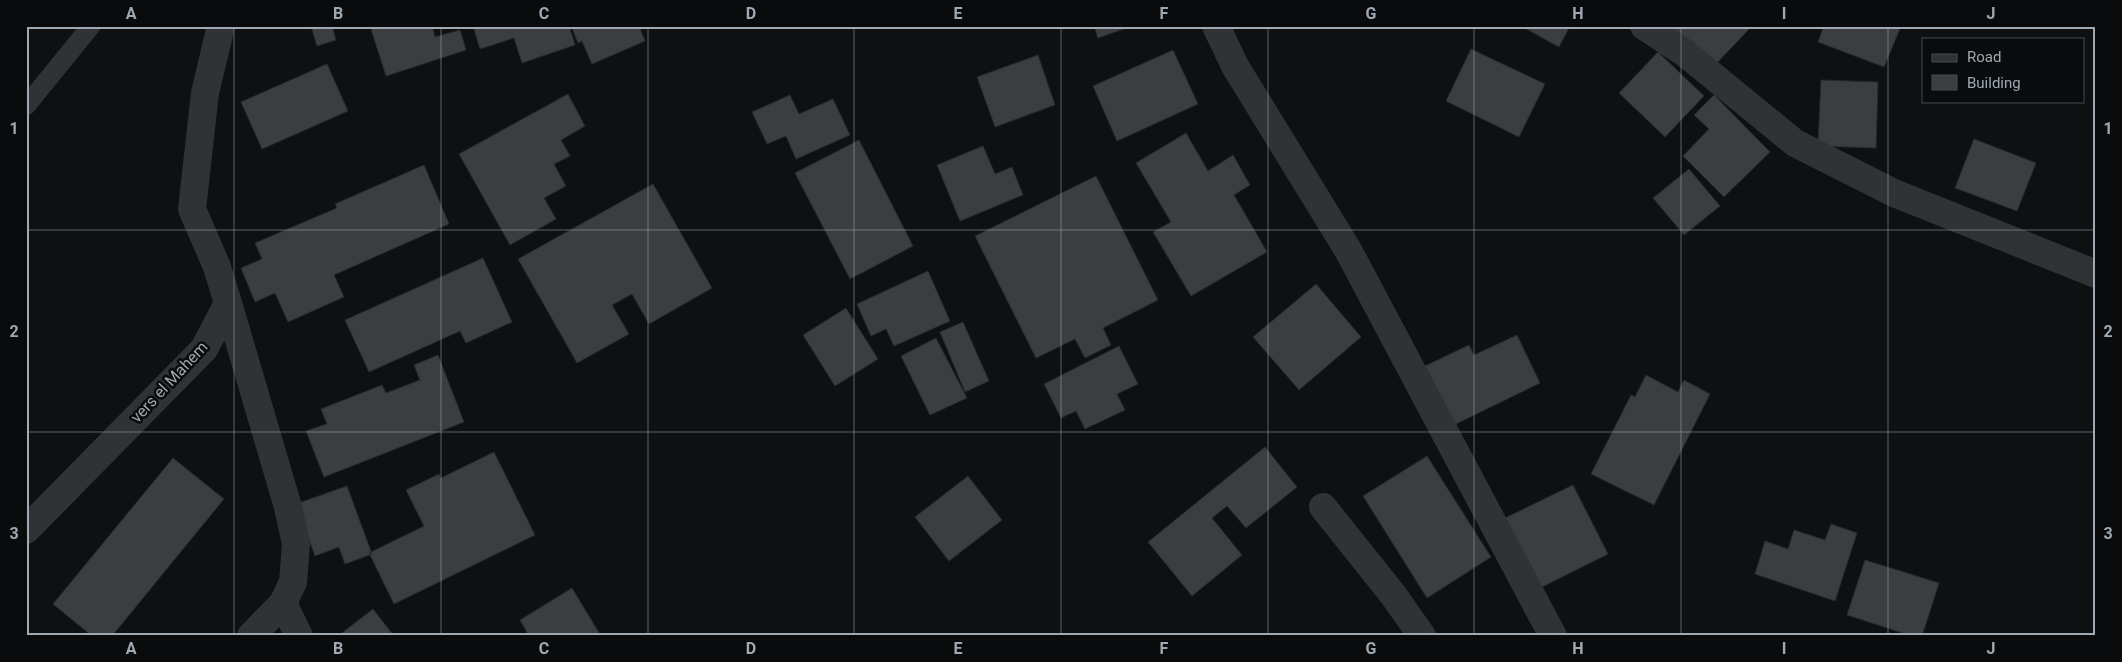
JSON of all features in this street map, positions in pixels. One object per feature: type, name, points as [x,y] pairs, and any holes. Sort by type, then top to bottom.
[{"type":"street","points":[[221,26],[206,93],[192,209],[216,267],[228,303],[288,507],[296,544],[293,582],[283,603],[251,636]]},
{"type":"street","points":[[1216,26],[1235,66],[1348,250],[1553,636]]},
{"type":"street","points":[[1644,26],[1685,54],[1794,143],[1894,193],[2096,274]]},
{"type":"street","name":"vers el Mahem","points":[[26,530],[204,349],[228,303]]},
{"type":"street","points":[[1323,507],[1394,596],[1422,636]]},
{"type":"street","points":[[283,603],[299,636]]},
{"type":"lane","points":[[26,106],[92,26]]},
{"type":"building","points":[[311,26],[332,26],[336,40],[317,46]]},
{"type":"building","points":[[370,26],[432,26],[435,37],[460,30],[466,50],[386,76]]},
{"type":"building","points":[[473,26],[569,26],[575,45],[522,63],[514,38],[480,49]]},
{"type":"building","points":[[577,26],[639,26],[645,41],[592,64],[582,41],[578,43],[572,28]]},
{"type":"building","points":[[1094,26],[1132,26],[1098,38]]},
{"type":"building","points":[[1521,26],[1570,26],[1559,47]]},
{"type":"building","points":[[1670,26],[1752,26],[1713,67]]},
{"type":"building","points":[[1824,26],[1901,26],[1884,67],[1818,42]]},
{"type":"building","points":[[1471,49],[1545,84],[1519,137],[1446,101]]},
{"type":"building","points":[[1173,50],[1198,104],[1117,141],[1093,86]]},
{"type":"building","points":[[1658,52],[1704,96],[1665,137],[1619,93]]},
{"type":"building","points":[[1038,55],[1055,105],[995,127],[977,77]]},
{"type":"building","points":[[327,64],[348,111],[262,149],[241,102]]},
{"type":"building","points":[[1821,80],[1878,82],[1876,148],[1818,146]]},
{"type":"building","points":[[568,94],[585,126],[561,140],[570,156],[554,164],[566,186],[544,198],[556,219],[510,245],[459,154]]},
{"type":"building","points":[[790,95],[799,114],[833,99],[850,135],[796,159],[786,136],[767,144],[752,112]]},
{"type":"building","points":[[1714,95],[1770,152],[1724,197],[1683,156],[1709,129],[1694,115]]},
{"type":"building","points":[[1186,133],[1208,171],[1233,155],[1250,185],[1234,195],[1267,252],[1191,296],[1153,232],[1171,222],[1136,163]]},
{"type":"building","points":[[1974,139],[2036,163],[2017,211],[1955,188]]},
{"type":"building","points":[[859,140],[913,246],[850,279],[795,173]]},
{"type":"building","points":[[983,146],[995,174],[1012,167],[1023,195],[960,221],[937,165]]},
{"type":"building","points":[[424,165],[449,224],[334,275],[344,297],[288,322],[275,293],[255,302],[241,268],[262,259],[255,243],[337,208],[335,204]]},
{"type":"building","points":[[1689,169],[1720,206],[1684,235],[1653,198]]},
{"type":"building","points":[[1096,176],[1158,300],[1103,328],[1111,345],[1085,358],[1075,339],[1036,358],[975,236]]},
{"type":"building","points":[[653,184],[712,288],[649,324],[632,294],[612,305],[629,334],[577,363],[518,259]]},
{"type":"building","points":[[483,258],[512,322],[466,343],[460,331],[369,372],[345,320]]},
{"type":"building","points":[[928,271],[950,321],[894,346],[886,329],[871,336],[857,304]]},
{"type":"building","points":[[1316,284],[1361,337],[1299,390],[1253,337]]},
{"type":"building","points":[[846,308],[878,359],[835,386],[803,335]]},
{"type":"building","points":[[963,322],[989,381],[965,392],[940,332]]},
{"type":"building","points":[[1517,335],[1540,383],[1454,425],[1425,366],[1469,345],[1474,355]]},
{"type":"building","points":[[936,338],[967,398],[930,415],[901,356]]},
{"type":"building","points":[[1119,346],[1138,384],[1117,394],[1125,410],[1085,429],[1076,411],[1061,418],[1044,384]]},
{"type":"building","points":[[438,355],[464,422],[324,477],[306,431],[327,424],[321,409],[382,385],[386,393],[420,380],[414,365]]},
{"type":"building","points":[[1646,375],[1678,392],[1684,380],[1710,394],[1654,505],[1591,474],[1631,395],[1635,397]]},
{"type":"building","points":[[1265,447],[1297,487],[1246,528],[1227,506],[1212,518],[1242,555],[1192,596],[1148,542]]},
{"type":"building","points":[[494,452],[535,535],[394,604],[369,553],[424,526],[406,490],[439,474],[441,478]]},
{"type":"building","points":[[1427,456],[1491,557],[1427,598],[1363,496]]},
{"type":"building","points":[[173,458],[224,499],[112,636],[92,636],[53,604]]},
{"type":"building","points":[[968,476],[1002,520],[949,561],[915,517]]},
{"type":"building","points":[[1573,485],[1608,554],[1540,588],[1505,518]]},
{"type":"building","points":[[347,486],[372,554],[345,564],[339,547],[315,556],[296,504]]},
{"type":"building","points":[[1831,524],[1857,533],[1835,601],[1755,574],[1765,541],[1788,549],[1794,530],[1825,540]]},
{"type":"building","points":[[1865,560],[1939,583],[1922,636],[1912,636],[1847,615]]},
{"type":"building","points":[[572,588],[601,636],[529,636],[520,620]]},
{"type":"building","points":[[373,609],[394,636],[338,636]]}]
